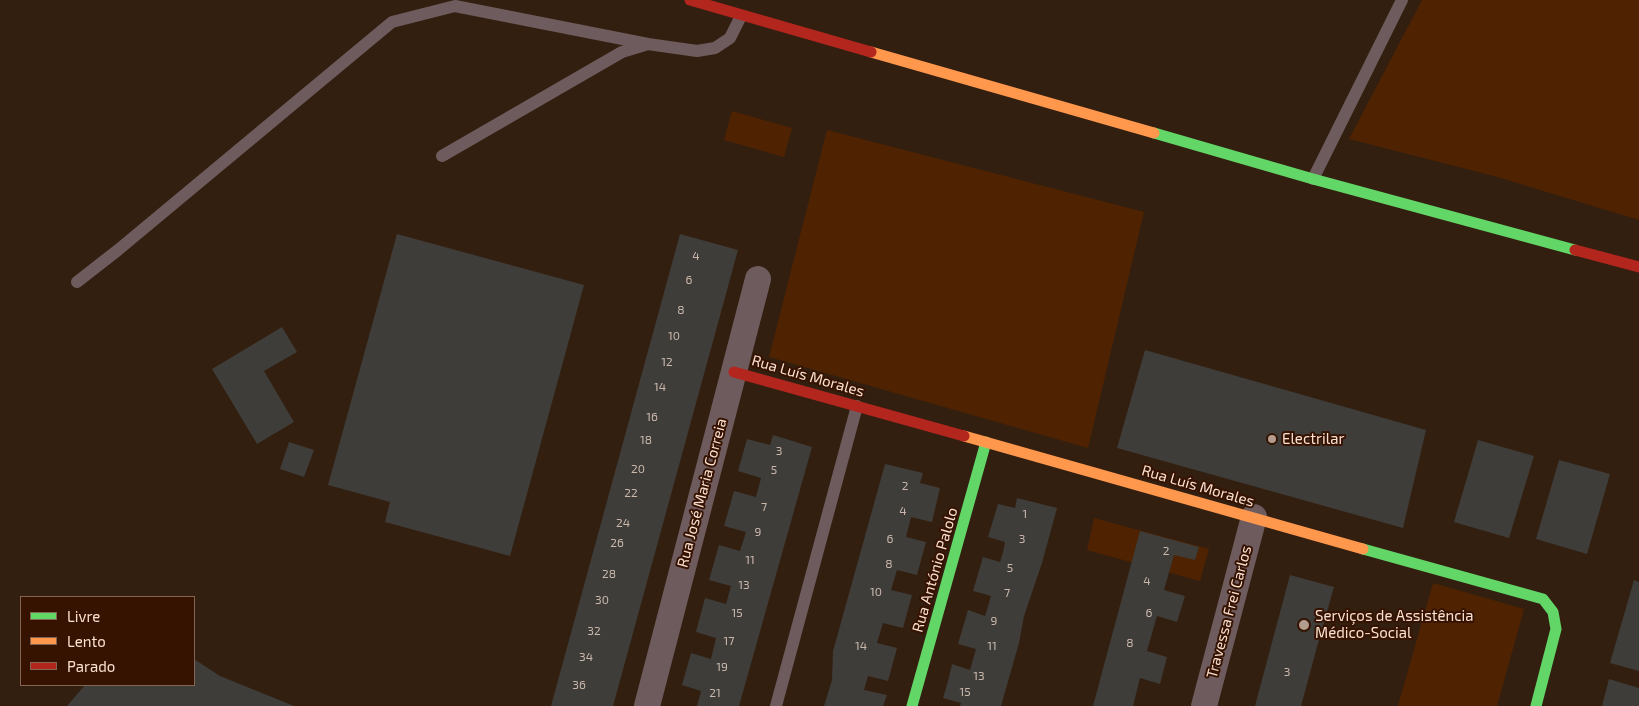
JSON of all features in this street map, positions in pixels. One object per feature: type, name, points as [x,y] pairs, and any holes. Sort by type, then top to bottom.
[{"type":"street","points":[[690,0],[1313,179],[1639,267]]},
{"type":"street","name":"Rua José Maria Correia","points":[[646,706],[758,280]]},
{"type":"street","name":"Rua Luís Morales","points":[[734,372],[1543,599],[1551,606],[1556,618],[1556,629],[1536,706]]},
{"type":"street","name":"Rua António Palolo","points":[[912,706],[986,442]]},
{"type":"street","name":"Travessa Frei Carlos","points":[[1204,706],[1254,517]]},
{"type":"lane","points":[[1313,179],[1402,0]]},
{"type":"lane","points":[[77,282],[392,22],[455,6],[648,44],[697,51],[715,48],[730,38],[741,16]]},
{"type":"lane","points":[[442,156],[622,52],[648,44]]},
{"type":"lane","points":[[776,706],[858,406]]},
{"type":"shaded area","points":[[1422,0],[1639,0],[1639,220],[1494,176],[1349,139]]},
{"type":"shaded area","points":[[732,111],[792,128],[784,157],[724,140]]},
{"type":"shaded area","points":[[827,130],[1144,212],[1088,448],[769,357]]},
{"type":"shaded area","points":[[1094,518],[1209,549],[1200,581],[1087,550]]},
{"type":"shaded area","points":[[1433,583],[1524,609],[1497,706],[1398,706]]},
{"type":"building","points":[[397,234],[584,285],[510,556],[385,522],[390,502],[328,485]]},
{"type":"building","points":[[680,234],[738,250],[613,706],[551,706]]},
{"type":"building","points":[[282,327],[297,352],[264,371],[294,422],[257,444],[212,369]]},
{"type":"building","name":"Electrilar","points":[[1145,350],[1426,430],[1403,528],[1117,448]]},
{"type":"building","points":[[773,435],[812,447],[739,706],[697,706],[701,691],[682,685],[691,653],[711,659],[716,638],[696,632],[705,598],[726,604],[731,586],[709,580],[719,545],[740,551],[746,532],[724,526],[734,491],[756,497],[761,478],[738,471],[747,439],[770,445]]},
{"type":"building","points":[[1478,440],[1534,456],[1509,538],[1454,522]]},
{"type":"building","points":[[289,442],[314,450],[304,477],[280,469]]},
{"type":"building","points":[[1559,460],[1610,474],[1587,554],[1536,539]]},
{"type":"building","points":[[885,464],[923,473],[920,483],[940,488],[932,522],[911,517],[906,537],[926,542],[917,575],[897,570],[891,590],[912,595],[903,628],[883,623],[877,643],[897,648],[888,681],[868,676],[864,690],[887,695],[883,706],[824,706],[832,680],[833,651]]},
{"type":"building","points":[[1017,498],[1057,508],[1042,563],[1024,616],[1019,643],[1001,706],[960,706],[961,703],[943,698],[952,664],[970,670],[976,649],[958,644],[968,610],[985,616],[991,596],[973,591],[983,557],[1000,562],[1003,552],[1005,542],[988,537],[998,504],[1015,508]]},
{"type":"building","points":[[1140,531],[1199,547],[1195,560],[1174,555],[1164,590],[1185,596],[1177,622],[1157,616],[1147,651],[1167,657],[1160,684],[1140,678],[1133,706],[1093,706]]},
{"type":"building","points":[[1290,575],[1334,587],[1301,706],[1255,706]]},
{"type":"building","points":[[1634,580],[1639,582],[1639,671],[1610,663]]},
{"type":"building","points":[[195,660],[220,676],[294,706],[67,706],[84,686],[195,686]]},
{"type":"building","points":[[1609,679],[1639,688],[1639,706],[1602,706]]},
{"type":"traffic: fast","points":[[1154,133],[1313,179],[1575,250]]},
{"type":"traffic: fast","points":[[912,706],[986,442]]},
{"type":"traffic: fast","points":[[1363,549],[1543,599],[1553,612],[1556,629],[1536,706]]},
{"type":"traffic: slow","points":[[871,52],[1154,133]]},
{"type":"traffic: slow","points":[[964,436],[1363,549]]},
{"type":"traffic: jam","points":[[690,0],[871,52]]},
{"type":"traffic: jam","points":[[1575,250],[1639,267]]},
{"type":"traffic: jam","points":[[734,372],[964,436]]},
{"type":"place","name":"Electrilar","points":[[1272,439]]},
{"type":"place","name":"Serviços de Assistência Médico-Social","points":[[1304,625]]}]
